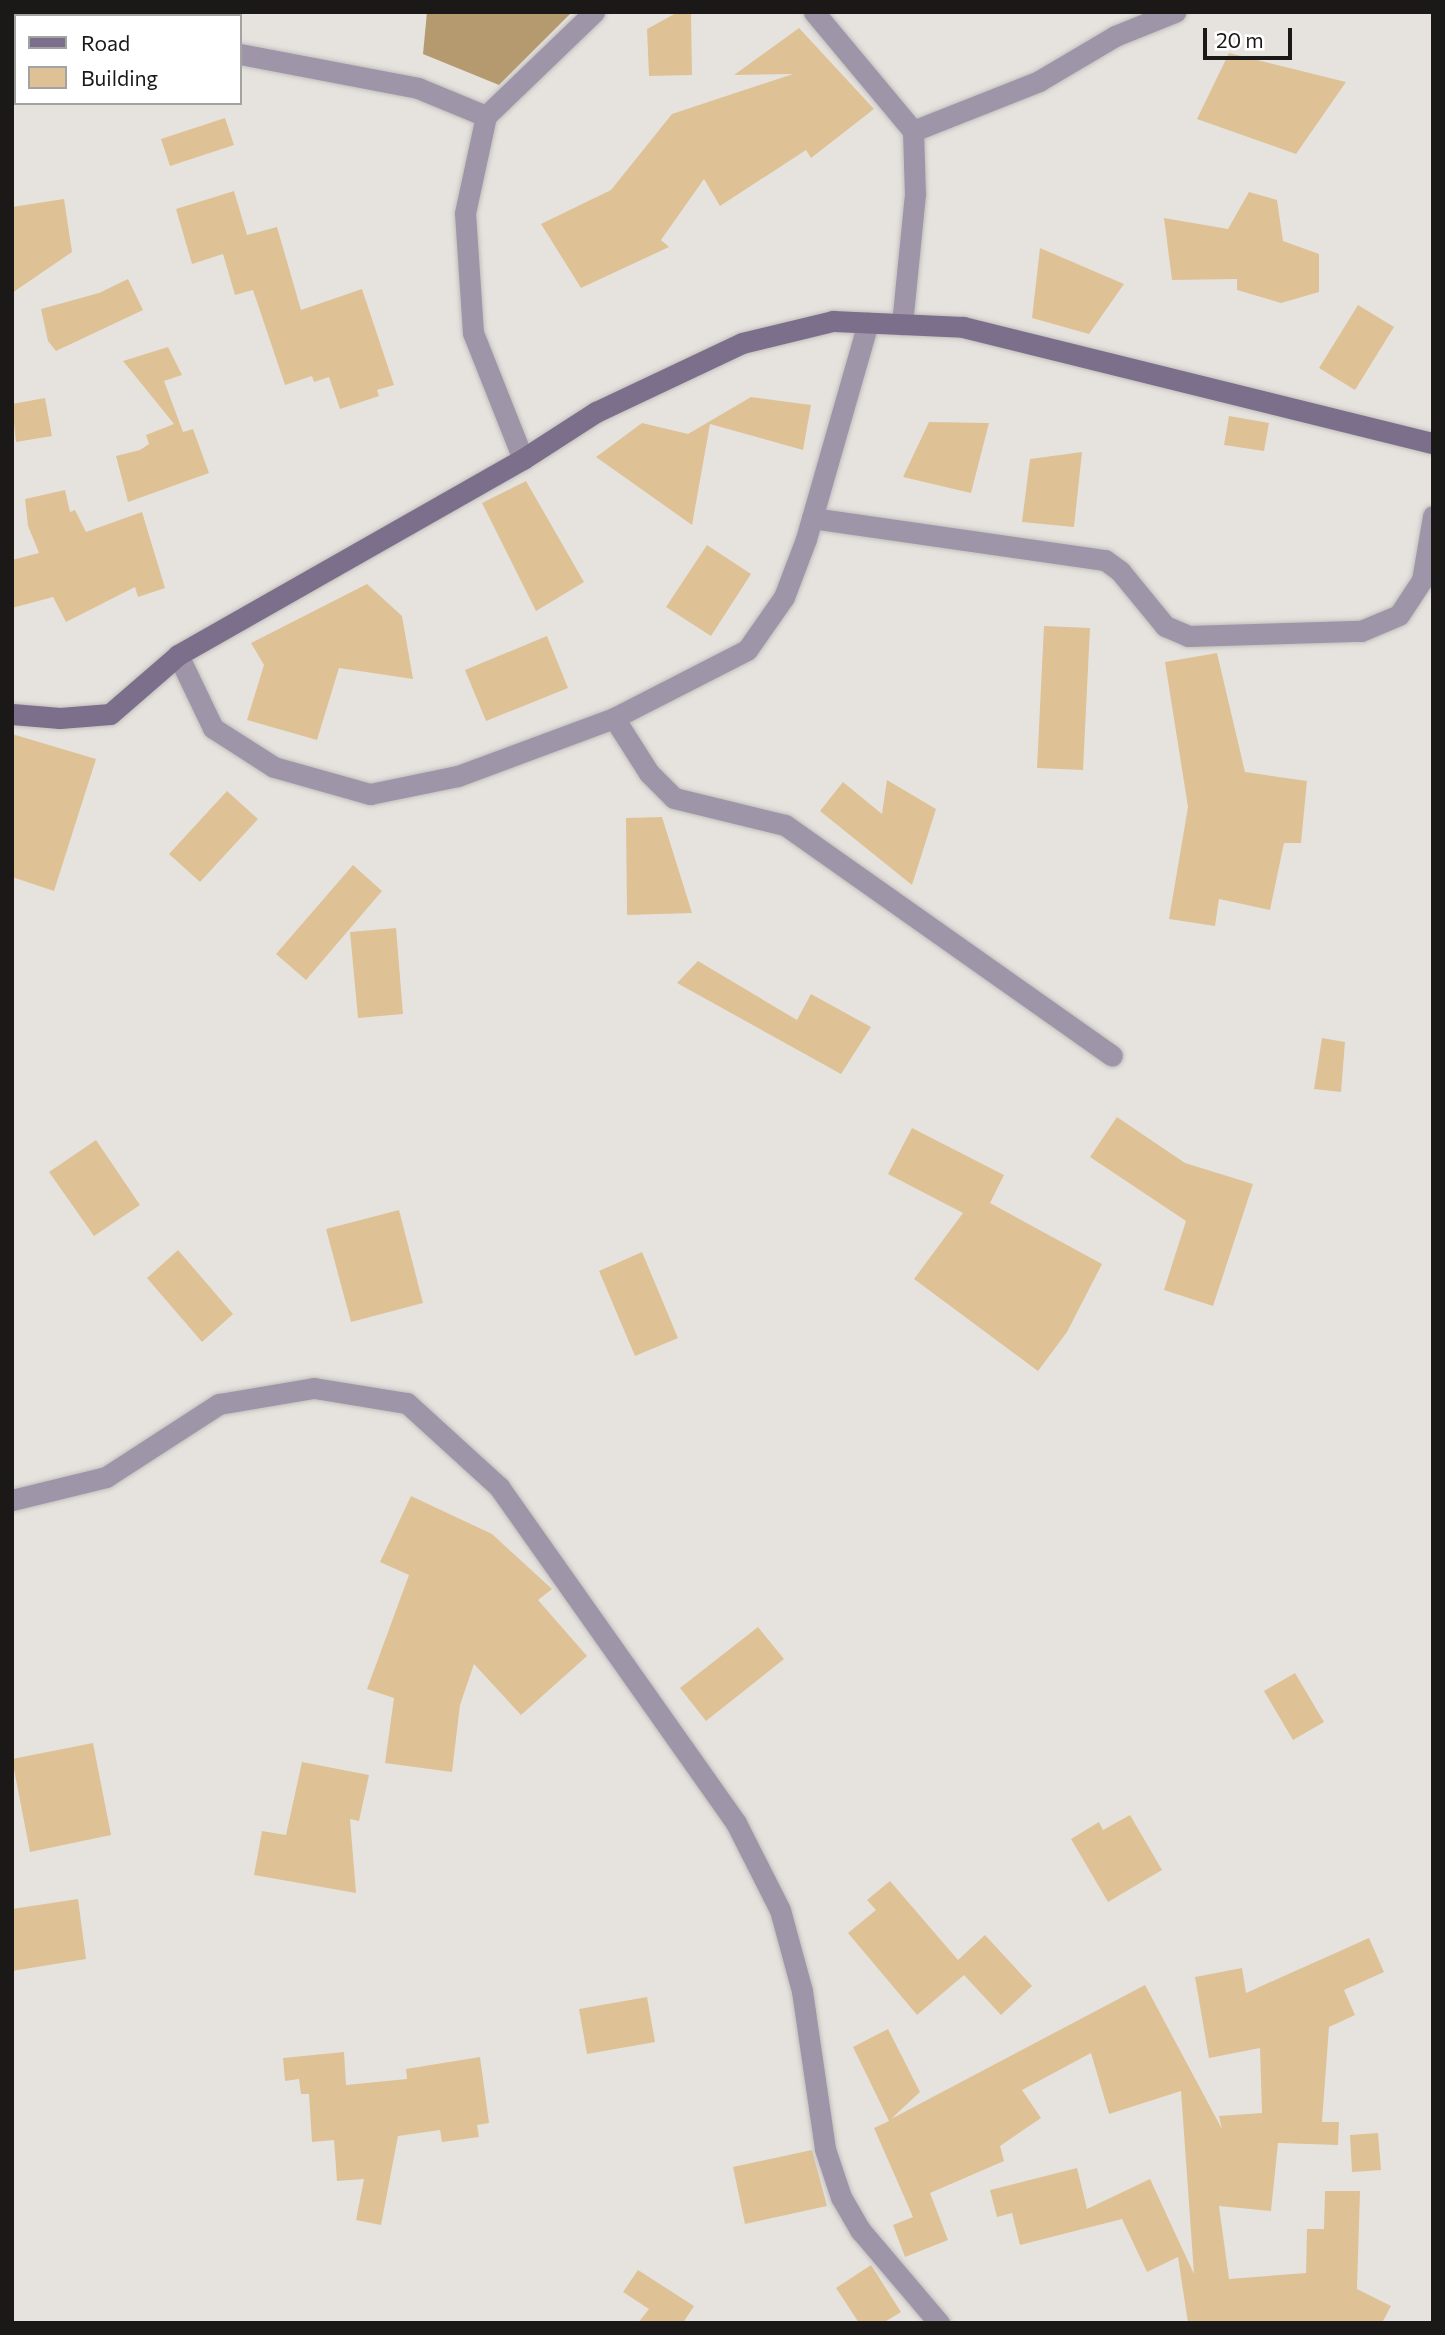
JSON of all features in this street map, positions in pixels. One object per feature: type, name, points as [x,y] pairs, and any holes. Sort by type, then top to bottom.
[{"type":"street","points":[[523,459],[473,333],[465,213],[486,116],[594,12]]},
{"type":"street","points":[[814,12],[913,131],[915,194],[902,324]]},
{"type":"street","points":[[913,131],[1039,81],[1115,36],[1175,12]]},
{"type":"street","points":[[242,54],[418,88],[486,116]]},
{"type":"street","points":[[12,714],[60,718],[110,714],[178,655],[523,459],[596,412],[742,343],[833,321],[963,327],[1433,443]]},
{"type":"street","points":[[178,655],[213,728],[274,767],[370,794],[458,776],[614,718],[747,650],[784,597],[812,519],[868,323]]},
{"type":"street","points":[[812,519],[1105,560],[1120,571],[1151,613],[1188,636],[1361,631],[1399,615],[1422,580],[1433,516]]},
{"type":"street","points":[[614,718],[649,773],[674,798],[785,825],[1112,1056]]},
{"type":"street","points":[[12,1500],[106,1477],[219,1404],[314,1388],[407,1404],[499,1487],[736,1823],[783,1924],[802,1991],[825,2149],[841,2197],[861,2231],[939,2323]]},
{"type":"shaded area","points":[[427,12],[572,12],[499,85],[423,54]]},
{"type":"building","points":[[678,12],[691,12],[692,75],[649,76],[647,29]]},
{"type":"building","points":[[799,28],[874,109],[811,158],[806,150],[720,206],[704,179],[661,240],[669,247],[581,288],[541,224],[611,190],[672,114],[793,74],[734,75]]},
{"type":"building","points":[[1229,53],[1346,82],[1296,154],[1197,119]]},
{"type":"building","points":[[225,118],[234,145],[170,166],[161,139]]},
{"type":"building","points":[[234,191],[247,235],[277,227],[301,310],[362,289],[394,385],[377,390],[379,396],[340,409],[329,377],[314,382],[312,376],[285,385],[253,290],[235,295],[223,254],[192,264],[176,209]]},
{"type":"building","points":[[1249,192],[1277,200],[1283,241],[1319,254],[1319,292],[1281,303],[1237,290],[1237,279],[1172,280],[1164,218],[1228,229]]},
{"type":"building","points":[[64,199],[72,252],[12,293],[12,207]]},
{"type":"building","points":[[1040,248],[1124,284],[1089,334],[1032,318]]},
{"type":"building","points":[[128,279],[143,310],[56,351],[48,341],[41,309],[99,293]]},
{"type":"building","points":[[1358,305],[1394,327],[1355,390],[1319,368]]},
{"type":"building","points":[[168,347],[182,375],[164,381],[183,432],[193,429],[209,473],[128,502],[116,456],[140,450],[149,444],[146,435],[174,424],[123,361]]},
{"type":"building","points":[[751,397],[811,405],[803,450],[710,424],[692,525],[596,457],[642,423],[688,434]]},
{"type":"building","points":[[45,398],[52,436],[16,442],[12,404]]},
{"type":"building","points":[[1229,416],[1269,423],[1264,451],[1224,445]]},
{"type":"building","points":[[929,422],[989,423],[971,493],[903,477]]},
{"type":"building","points":[[1082,452],[1074,527],[1022,522],[1030,459]]},
{"type":"building","points":[[526,481],[584,582],[536,611],[482,503]]},
{"type":"building","points":[[65,490],[70,512],[75,510],[86,532],[142,512],[165,588],[138,597],[135,587],[66,622],[53,597],[12,608],[12,560],[39,553],[28,526],[25,499]]},
{"type":"building","points":[[707,545],[751,574],[711,636],[666,607]]},
{"type":"building","points":[[367,584],[402,616],[413,679],[339,668],[317,740],[247,720],[264,665],[251,643]]},
{"type":"building","points":[[1044,626],[1090,628],[1083,770],[1037,768]]},
{"type":"building","points":[[547,636],[568,688],[486,721],[465,670]]},
{"type":"building","points":[[1217,653],[1245,772],[1307,781],[1301,843],[1284,843],[1270,910],[1219,899],[1215,926],[1169,919],[1188,807],[1165,662]]},
{"type":"building","points":[[12,734],[96,759],[54,891],[12,877]]},
{"type":"building","points":[[887,780],[936,809],[912,885],[820,811],[843,782],[882,814]]},
{"type":"building","points":[[227,791],[258,819],[200,882],[169,854]]},
{"type":"building","points":[[662,817],[692,913],[627,915],[626,818]]},
{"type":"building","points":[[353,865],[382,891],[306,980],[276,954]]},
{"type":"building","points":[[396,928],[403,1014],[358,1018],[350,932]]},
{"type":"building","points":[[698,961],[797,1020],[811,994],[871,1027],[841,1074],[677,983]]},
{"type":"building","points":[[1322,1038],[1345,1042],[1341,1092],[1314,1089]]},
{"type":"building","points":[[1117,1117],[1185,1163],[1253,1184],[1213,1306],[1164,1290],[1186,1221],[1090,1157]]},
{"type":"building","points":[[912,1128],[1004,1175],[990,1203],[1102,1264],[1067,1332],[1038,1371],[914,1279],[963,1213],[888,1174]]},
{"type":"building","points":[[96,1140],[140,1205],[94,1236],[49,1172]]},
{"type":"building","points":[[399,1210],[423,1303],[351,1322],[326,1229]]},
{"type":"building","points":[[178,1250],[233,1314],[202,1342],[147,1278]]},
{"type":"building","points":[[642,1252],[678,1338],[635,1356],[599,1271]]},
{"type":"building","points":[[411,1496],[492,1534],[552,1589],[538,1600],[587,1656],[521,1715],[474,1664],[460,1705],[452,1772],[385,1763],[394,1698],[367,1689],[409,1575],[380,1562]]},
{"type":"building","points":[[758,1627],[784,1659],[706,1721],[680,1688]]},
{"type":"building","points":[[1295,1673],[1324,1722],[1293,1740],[1264,1691]]},
{"type":"building","points":[[93,1743],[111,1835],[30,1852],[12,1759]]},
{"type":"building","points":[[302,1762],[369,1775],[359,1821],[350,1819],[356,1893],[254,1875],[262,1831],[286,1835]]},
{"type":"building","points":[[1130,1815],[1162,1870],[1108,1902],[1071,1839],[1099,1822],[1103,1830]]},
{"type":"building","points":[[890,1881],[958,1960],[985,1935],[1032,1986],[1001,2015],[964,1975],[917,2015],[848,1933],[876,1910],[867,1900]]},
{"type":"building","points":[[78,1899],[86,1959],[12,1971],[12,1909]]},
{"type":"building","points":[[1369,1938],[1384,1972],[1344,1990],[1355,2015],[1329,2027],[1322,2122],[1339,2122],[1338,2145],[1278,2143],[1271,2211],[1219,2206],[1229,2279],[1306,2273],[1307,2229],[1324,2229],[1325,2191],[1360,2191],[1357,2289],[1391,2306],[1382,2323],[1188,2323],[1178,2257],[1147,2272],[1122,2219],[1020,2245],[1012,2213],[997,2217],[990,2190],[1077,2168],[1087,2209],[1150,2179],[1194,2274],[1181,2091],[1109,2114],[1091,2053],[1022,2090],[1041,2118],[1000,2146],[1004,2161],[930,2193],[948,2240],[905,2257],[893,2225],[913,2217],[874,2128],[889,2121],[853,2047],[888,2029],[920,2092],[891,2119],[1145,1985],[1222,2129],[1219,2116],[1262,2113],[1260,2048],[1209,2058],[1195,1977],[1242,1968],[1246,1993]]},
{"type":"building","points":[[647,1997],[655,2042],[587,2054],[579,2009]]},
{"type":"building","points":[[344,2052],[346,2085],[407,2079],[406,2069],[480,2057],[489,2123],[477,2125],[479,2137],[442,2142],[440,2130],[398,2136],[381,2225],[356,2220],[364,2179],[337,2181],[334,2140],[312,2142],[309,2094],[301,2094],[299,2079],[285,2081],[283,2058]]},
{"type":"building","points":[[1378,2133],[1381,2170],[1352,2172],[1350,2135]]},
{"type":"building","points":[[812,2150],[827,2206],[745,2224],[733,2167]]},
{"type":"building","points":[[871,2265],[901,2312],[883,2323],[859,2323],[836,2288]]},
{"type":"building","points":[[638,2270],[694,2306],[683,2323],[638,2323],[649,2309],[623,2292]]}]
